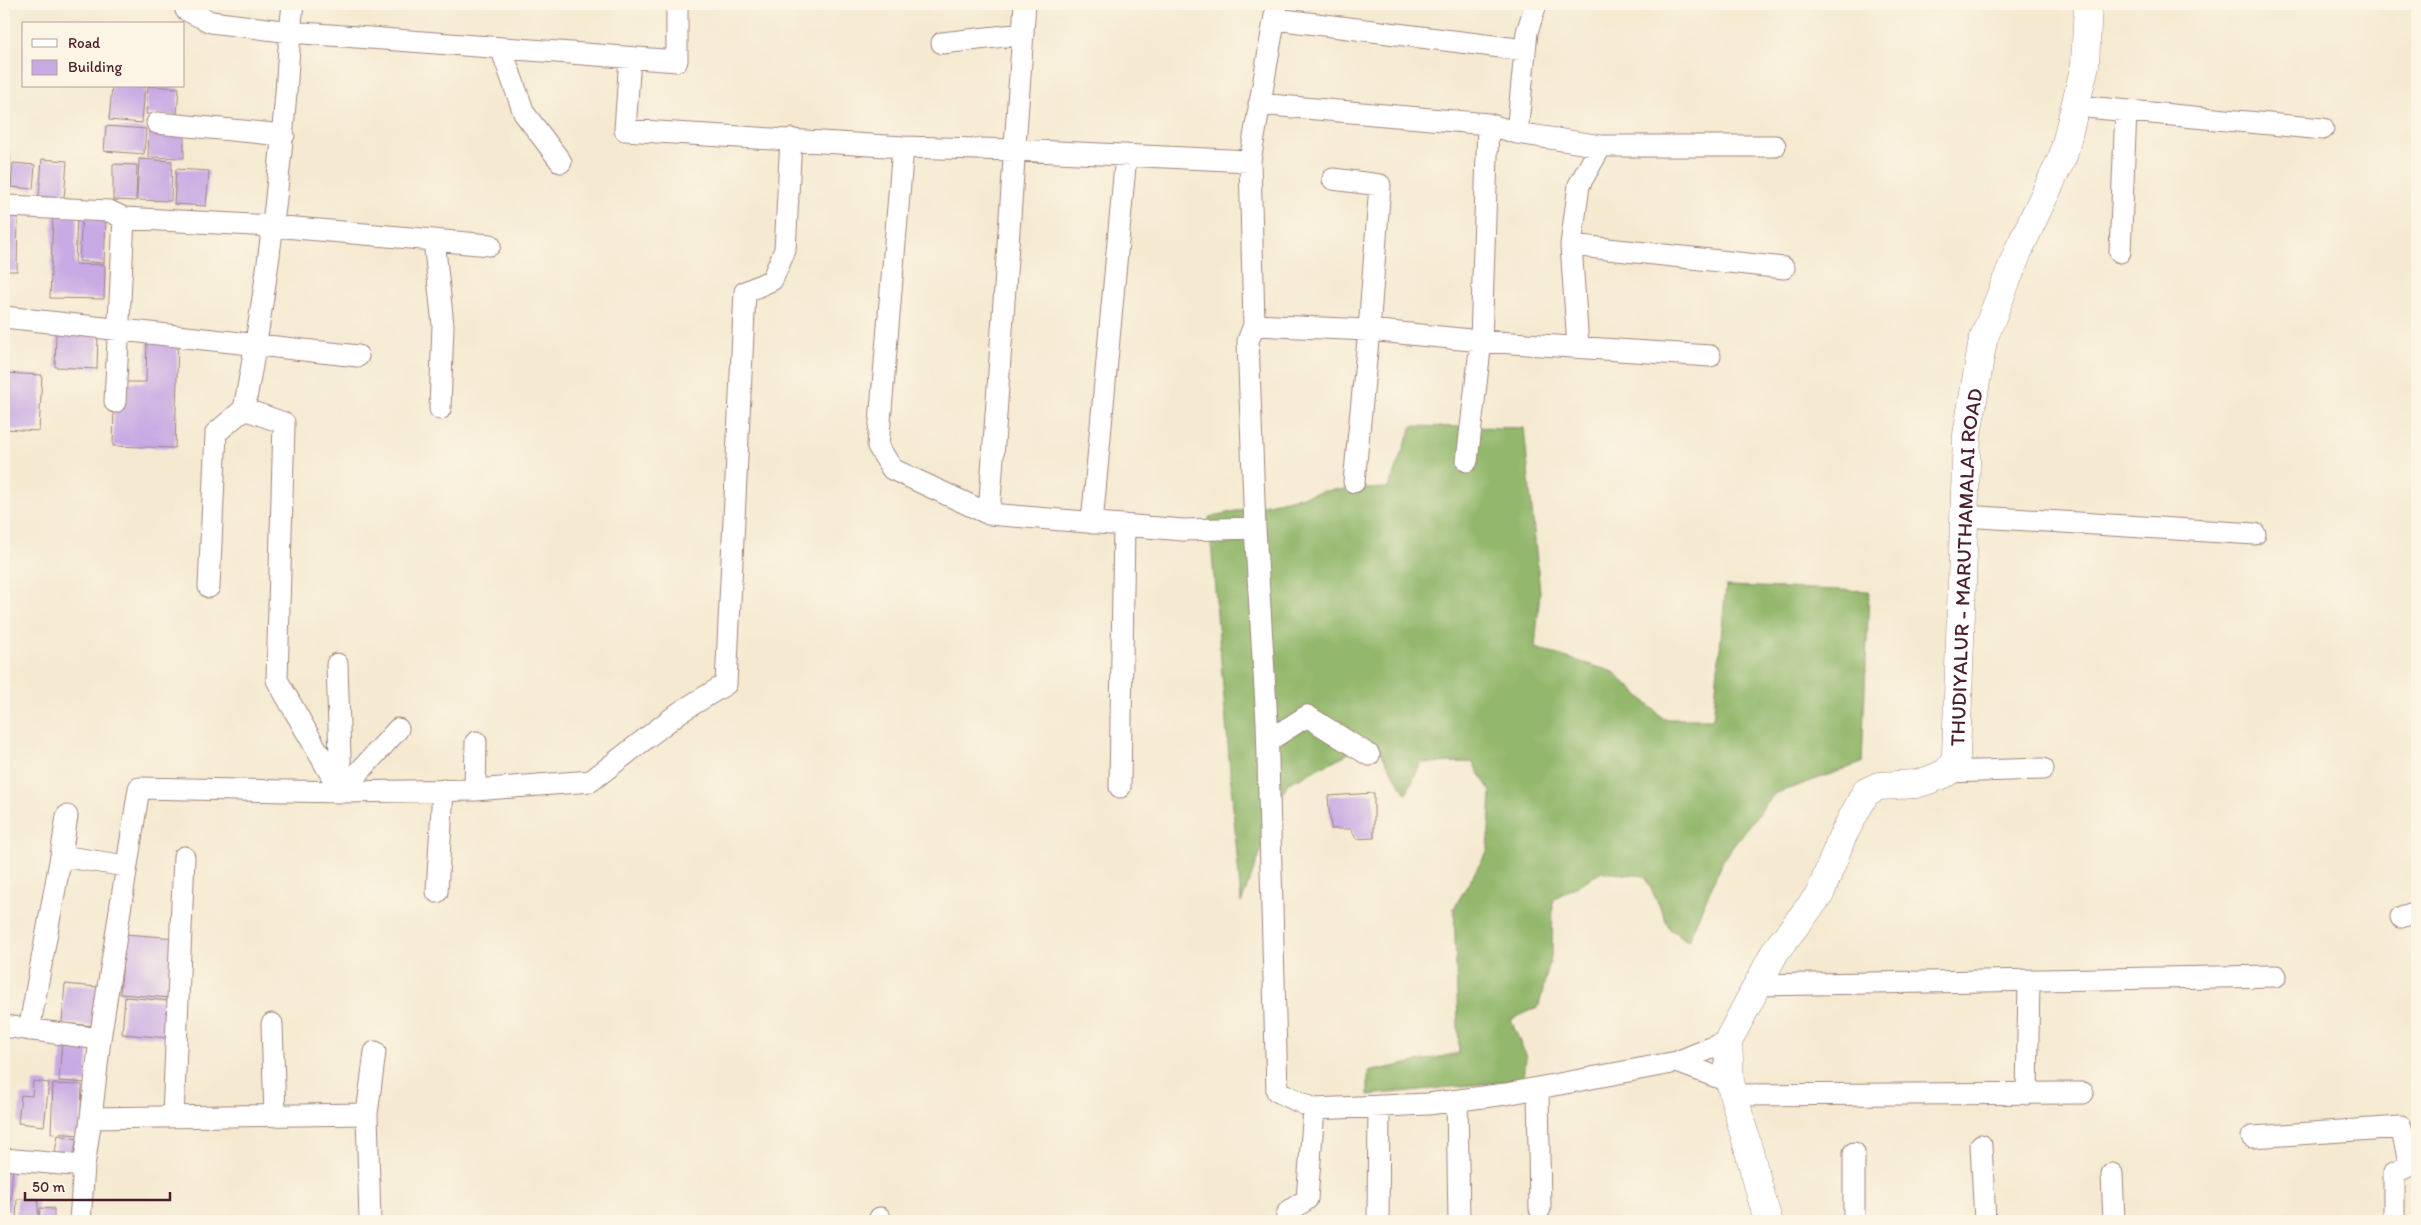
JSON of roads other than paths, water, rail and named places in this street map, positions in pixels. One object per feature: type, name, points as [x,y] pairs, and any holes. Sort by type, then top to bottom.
[{"type":"main road","name":"THUDIYALUR - MARUTHAMALAI ROAD","points":[[1728,1041],[1776,950],[1820,894],[1842,837],[1866,792],[1879,786],[1916,784],[1948,772],[1956,757],[1967,435],[1983,340],[2019,248],[2063,156],[2085,65],[2088,4]]},
{"type":"main road","points":[[1728,1041],[1732,1088],[1768,1221]]},
{"type":"street","points":[[187,4],[186,10],[211,22],[290,32],[677,61],[677,4]]},
{"type":"street","points":[[209,587],[216,433],[244,409],[257,344],[284,135],[293,4]]},
{"type":"street","points":[[989,514],[1025,4]]},
{"type":"street","points":[[1517,133],[1527,32],[1536,4]]},
{"type":"street","points":[[1525,50],[1276,11],[1258,104],[1250,161],[1254,325],[1248,340],[1255,528],[1268,741],[1277,1091],[1314,1108],[1428,1104],[1538,1088],[1677,1062],[1728,1041]]},
{"type":"street","points":[[942,43],[1023,34]]},
{"type":"street","points":[[501,48],[524,113],[561,162]]},
{"type":"street","points":[[630,58],[625,130],[903,147],[1015,150],[1250,161]]},
{"type":"street","points":[[1258,104],[1488,124],[1517,133],[1601,146],[1775,146]]},
{"type":"street","points":[[2075,106],[2323,129]]},
{"type":"street","points":[[2120,252],[2126,111]]},
{"type":"street","points":[[157,123],[284,135]]},
{"type":"street","points":[[1467,461],[1481,341],[1488,124]]},
{"type":"street","points":[[80,1221],[84,1166],[92,1118],[100,1039],[139,788],[341,792],[476,790],[591,781],[680,712],[726,684],[745,292],[772,280],[785,250],[791,139]]},
{"type":"street","points":[[1578,346],[1571,245],[1579,185],[1601,146]]},
{"type":"street","points":[[903,147],[878,446],[892,469],[989,514],[1183,530],[1255,528]]},
{"type":"street","points":[[1092,523],[1126,155]]},
{"type":"street","points":[[1333,179],[1380,185],[1369,330],[1354,482]]},
{"type":"street","points":[[8,206],[110,211],[124,218],[273,226],[490,245]]},
{"type":"street","points":[[114,402],[124,218]]},
{"type":"street","points":[[434,240],[443,325],[440,409]]},
{"type":"street","points":[[1571,245],[1784,268]]},
{"type":"street","points":[[4,317],[358,356]]},
{"type":"street","points":[[1254,325],[1369,330],[1481,341],[1710,356]]},
{"type":"street","points":[[244,409],[284,423],[277,680],[341,792]]},
{"type":"street","points":[[1964,516],[2255,534]]},
{"type":"street","points":[[1120,787],[1124,526]]},
{"type":"street","points":[[337,664],[341,792]]},
{"type":"street","points":[[1268,741],[1308,716],[1369,754]]},
{"type":"street","points":[[341,792],[398,729]]},
{"type":"street","points":[[476,742],[476,790]]},
{"type":"street","points":[[1948,772],[2043,769]]},
{"type":"street","points":[[437,892],[443,790]]},
{"type":"street","points":[[29,1030],[67,816]]},
{"type":"street","points":[[61,856],[126,866]]},
{"type":"street","points":[[173,1117],[184,857]]},
{"type":"street","points":[[1758,985],[2276,976]]},
{"type":"street","points":[[2027,1094],[2029,981]]},
{"type":"street","points":[[272,1024],[274,1116]]},
{"type":"street","points":[[4,1026],[100,1039]]},
{"type":"street","points":[[370,1221],[367,1114],[375,1052]]},
{"type":"street","points":[[1677,1062],[1732,1088],[2027,1094],[2083,1093]]},
{"type":"street","points":[[1538,1088],[1540,1209]]},
{"type":"street","points":[[1457,1100],[1459,1221]]},
{"type":"street","points":[[1378,1221],[1379,1106]]},
{"type":"street","points":[[1286,1221],[1288,1212],[1307,1199],[1312,1157],[1314,1108]]},
{"type":"street","points":[[92,1118],[367,1114]]},
{"type":"street","points":[[2252,1137],[2401,1127],[2414,1164],[2394,1173],[2394,1221]]},
{"type":"street","points":[[1981,1145],[1985,1221]]},
{"type":"street","points":[[1854,1153],[1854,1221]]},
{"type":"street","points":[[4,1159],[84,1166]]},
{"type":"street","points":[[2112,1174],[2114,1221]]}]
